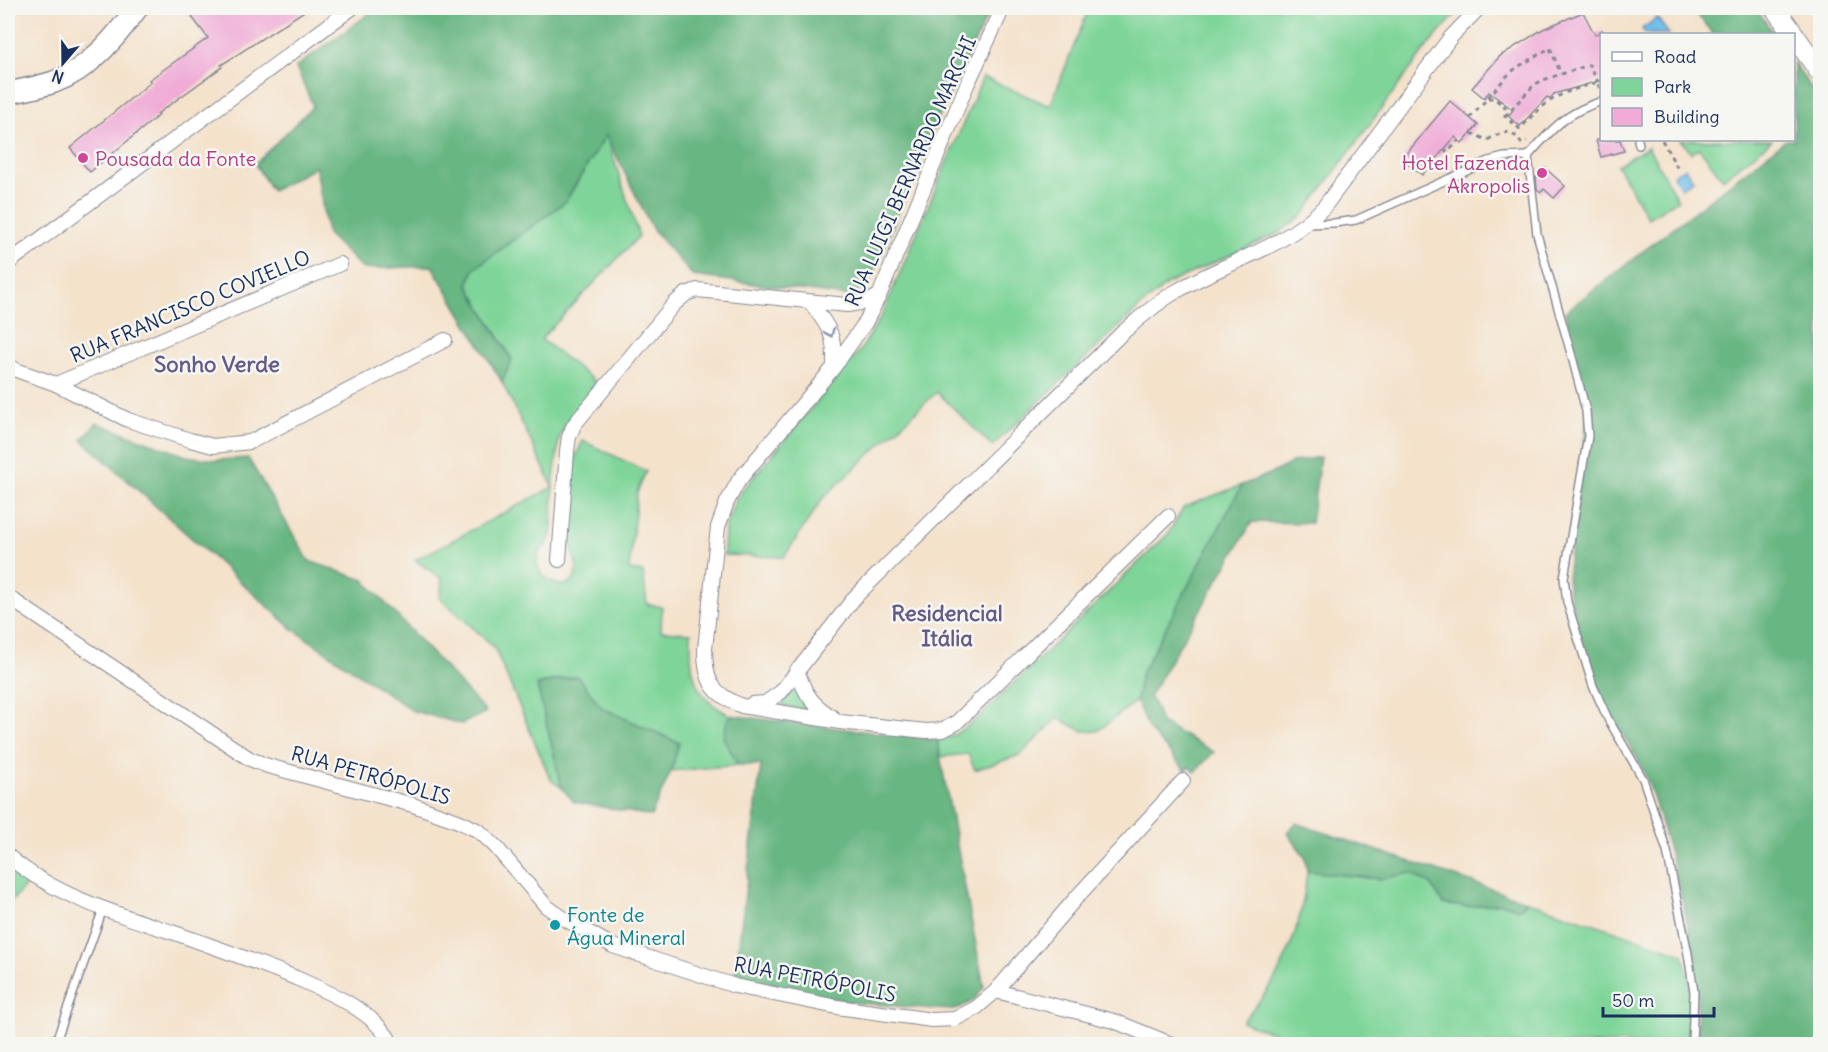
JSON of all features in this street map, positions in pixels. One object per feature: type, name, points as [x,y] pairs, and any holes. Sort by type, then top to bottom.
[{"type":"main road","points":[[8,93],[55,82],[84,66],[107,47],[137,8]]},
{"type":"street","points":[[8,263],[352,8]]},
{"type":"street","name":"RUA LUIGI BERNARDO MARCHI","points":[[1003,8],[966,87],[879,296],[865,323],[834,367],[739,480],[727,502],[718,526],[705,649],[705,668],[709,682],[727,700],[742,706],[840,722],[926,731],[943,730],[956,723],[1168,516]]},
{"type":"street","points":[[742,706],[765,703],[774,699],[855,597],[1122,333],[1155,305],[1178,290],[1286,238],[1307,224],[1324,207],[1450,38],[1479,8]]},
{"type":"street","points":[[1775,8],[1793,33]]},
{"type":"street","points":[[1795,36],[1821,72]]},
{"type":"street","name":"RUA FRANCISCO COVIELLO","points":[[57,384],[339,264]]},
{"type":"street","points":[[559,560],[567,451],[569,436],[574,425],[674,304],[686,294],[697,290],[846,305],[866,302],[879,296]]},
{"type":"street","points":[[811,303],[829,327],[835,343],[834,367]]},
{"type":"street","points":[[8,365],[57,384],[128,420],[213,446],[230,446],[250,442],[445,340]]},
{"type":"street","name":"RUA PETRÓPOLIS","points":[[8,597],[249,759],[413,805],[458,821],[478,831],[496,847],[546,906],[562,918],[614,946],[735,986],[837,1007],[932,1020],[955,1018],[976,1008],[996,990],[1183,781]]},
{"type":"street","points":[[797,670],[804,690],[811,701],[840,722]]},
{"type":"street","points":[[8,856],[30,873],[103,909],[247,957],[334,995],[368,1017],[392,1044]]},
{"type":"street","points":[[996,990],[1114,1021],[1171,1044]]},
{"type":"lane","points":[[1307,224],[1356,220],[1489,161],[1510,156],[1528,156],[1562,119],[1600,99]]},
{"type":"lane","points":[[1528,156],[1537,234],[1586,411],[1588,436],[1564,578],[1567,603],[1593,686],[1608,719],[1643,779],[1666,851],[1694,992],[1692,1044]]},
{"type":"lane","points":[[55,1044],[103,909]]},
{"type":"path","points":[[1470,118],[1516,68],[1550,48],[1561,74]]},
{"type":"path","points":[[1505,116],[1534,85],[1589,64],[1598,82],[1600,99]]},
{"type":"path","points":[[1488,98],[1494,98],[1504,107],[1505,116],[1520,129],[1538,109],[1558,94],[1598,82]]},
{"type":"path","points":[[1471,133],[1487,140],[1508,132],[1521,143]]},
{"type":"path","points":[[1444,149],[1448,152],[1459,140]]},
{"type":"path","points":[[1663,141],[1678,169]]},
{"type":"green space","points":[[377,8],[991,8],[936,123],[873,274],[863,288],[846,296],[693,276],[653,230],[606,135],[565,202],[474,269],[468,285],[512,360],[502,382],[432,266],[363,269],[327,234],[316,167],[272,191],[255,164],[313,106],[296,67]]},
{"type":"green space","points":[[1089,8],[1465,8],[1454,16],[1426,48],[1303,215],[1279,233],[1169,283],[1142,305],[992,446],[937,392],[823,498],[784,557],[724,555],[725,527],[737,497],[862,348],[882,315],[983,77],[1050,106]]},
{"type":"green space","points":[[1692,8],[1756,8],[1773,33],[1712,33]]},
{"type":"green space","points":[[1795,64],[1820,102],[1820,1044],[1696,1044],[1696,988],[1689,931],[1668,847],[1644,772],[1612,717],[1590,668],[1578,630],[1567,578],[1588,410],[1565,312],[1785,141],[1795,141]]},
{"type":"green space","points":[[606,135],[639,236],[541,339],[597,383],[566,423],[559,439],[553,487],[502,382],[512,359],[468,285],[474,269],[565,202]]},
{"type":"green space","points":[[1681,141],[1771,141],[1723,179],[1699,148],[1692,153]]},
{"type":"green space","points":[[1648,147],[1678,200],[1648,218],[1617,165]]},
{"type":"green space","points":[[97,423],[186,456],[216,460],[248,458],[309,561],[364,580],[486,712],[462,724],[413,711],[294,630],[82,440]]},
{"type":"green space","points":[[583,441],[646,471],[637,493],[629,570],[643,572],[647,604],[662,607],[661,631],[691,633],[691,660],[695,678],[709,701],[729,715],[723,737],[738,765],[671,771],[679,743],[602,708],[577,676],[537,685],[562,788],[551,780],[494,647],[440,598],[442,579],[415,560],[553,487],[552,531],[548,543],[539,552],[537,565],[542,575],[563,586],[574,580],[577,568],[569,538],[575,457]]},
{"type":"green space","points":[[1320,457],[1311,523],[1252,522],[1149,697],[1155,705],[1161,723],[1214,752],[1195,772],[1189,767],[1186,771],[1149,730],[1136,701],[1141,674],[1242,485],[1294,462]]},
{"type":"green space","points":[[1242,485],[1141,674],[1136,701],[1098,731],[1083,731],[1058,718],[1020,755],[975,770],[968,754],[941,757],[937,740],[954,735],[977,719],[1168,534],[1184,507]]},
{"type":"green space","points":[[577,676],[602,708],[679,743],[671,771],[651,816],[574,802],[562,788],[537,685]]},
{"type":"green space","points":[[797,690],[813,711],[782,706],[788,696]]},
{"type":"green space","points":[[729,715],[937,740],[984,987],[973,1001],[955,1010],[849,1002],[735,975],[761,765],[738,765],[723,737]]},
{"type":"green space","points":[[1296,823],[1527,901],[1519,909],[1502,903],[1465,907],[1443,904],[1432,885],[1410,873],[1380,879],[1307,871],[1305,857],[1287,832]]},
{"type":"green space","points":[[8,867],[28,883],[8,905]]},
{"type":"green space","points":[[1307,871],[1380,879],[1410,873],[1432,885],[1443,904],[1465,907],[1502,903],[1519,909],[1527,901],[1683,954],[1691,988],[1688,1044],[1307,1044],[1242,1022],[1271,985],[1285,959],[1300,915]]},
{"type":"water","points":[[1657,18],[1668,33],[1645,33],[1642,29]]},
{"type":"water","points":[[1685,168],[1693,180],[1681,188],[1673,175]]},
{"type":"building","points":[[199,8],[309,8],[221,65],[222,67],[157,114],[159,115],[90,172],[70,148],[151,82],[149,80],[208,38],[192,17]]},
{"type":"building","points":[[1583,12],[1595,35],[1602,30],[1600,33],[1600,81],[1554,94],[1550,99],[1547,97],[1520,126],[1508,116],[1513,110],[1489,92],[1484,98],[1472,88],[1500,56],[1543,29]]},
{"type":"building","points":[[1450,101],[1478,125],[1462,143],[1455,137],[1422,175],[1402,159]]},
{"type":"building","points":[[1596,140],[1620,141],[1624,151],[1601,157]]},
{"type":"building","points":[[1545,168],[1565,186],[1554,198],[1544,189],[1541,192],[1537,189],[1536,178]]},
{"type":"place","name":"Pousada da Fonte","points":[[83,158]]},
{"type":"place","name":"Hotel Fazenda Akropolis","points":[[1542,173]]},
{"type":"place","name":"Fonte de Água Mineral","points":[[555,925]]},
{"type":"district","name":"Sonho Verde","points":[[217,364]]},
{"type":"district","name":"Residencial Itália","points":[[947,626]]}]
